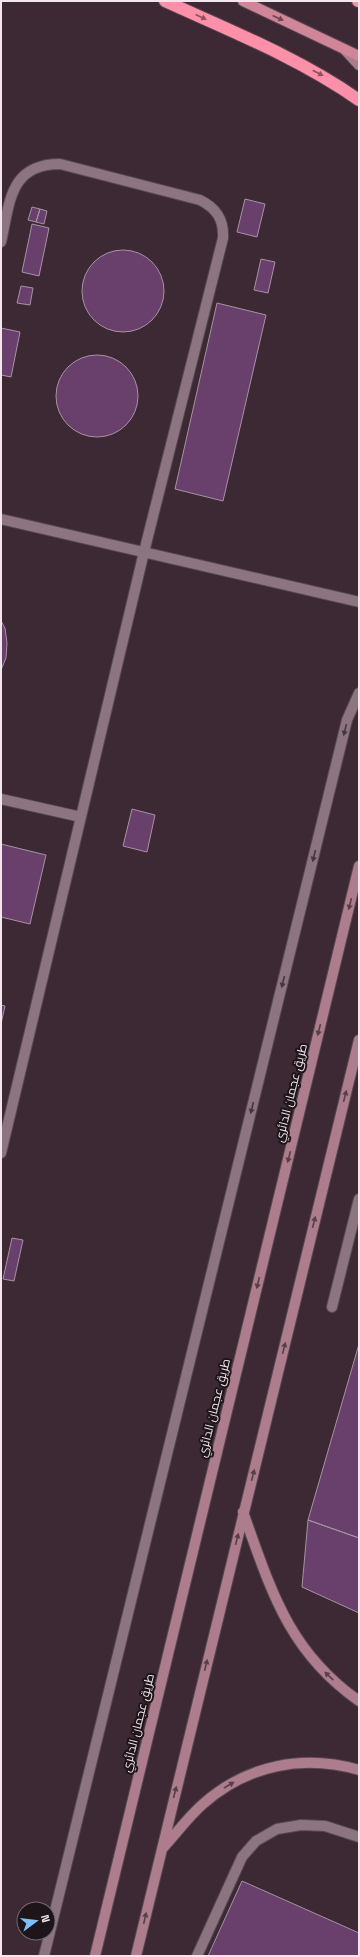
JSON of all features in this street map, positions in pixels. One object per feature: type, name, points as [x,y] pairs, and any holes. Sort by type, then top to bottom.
[{"type":"highway","points":[[165,1],[293,59],[328,78],[359,100]]},
{"type":"main road","points":[[243,1],[359,56]]},
{"type":"main road","points":[[345,50],[359,65]]},
{"type":"main road","name":"طريق عجمان الدائري","points":[[95,1956],[359,866]]},
{"type":"main road","points":[[136,1956],[359,1040]]},
{"type":"main road","points":[[243,1512],[275,1600],[289,1626],[306,1651],[325,1674],[359,1701]]},
{"type":"main road","points":[[161,1851],[202,1805],[220,1790],[241,1777],[263,1769],[287,1764],[311,1762],[334,1764],[359,1770]]},
{"type":"street","points":[[1,242],[14,188],[26,173],[45,164],[60,164],[200,200],[216,210],[224,228],[223,238],[144,552],[1,1153]]},
{"type":"street","points":[[1,519],[359,602]]},
{"type":"street","points":[[44,1956],[347,720],[359,693]]},
{"type":"street","points":[[1,800],[81,817]]},
{"type":"street","points":[[332,1307],[359,1199]]},
{"type":"street","points":[[197,1956],[242,1857],[256,1840],[277,1829],[301,1825],[325,1826],[359,1837]]},
{"type":"building","points":[[245,199],[265,204],[257,237],[237,232]]},
{"type":"building","points":[[32,207],[40,209],[36,222],[28,220]]},
{"type":"building","points":[[40,209],[47,211],[44,224],[36,222]]},
{"type":"building","points":[[32,224],[49,228],[39,276],[22,272]]},
{"type":"building","points":[[123,250],[139,253],[152,262],[161,275],[164,291],[161,307],[152,320],[139,329],[123,332],[107,329],[94,320],[85,307],[82,291],[85,275],[94,262],[107,253]]},
{"type":"building","points":[[261,259],[275,262],[268,293],[254,290]]},
{"type":"building","points":[[21,286],[33,288],[30,305],[17,303]]},
{"type":"building","points":[[217,303],[266,315],[223,501],[175,489]]},
{"type":"building","points":[[1,328],[20,332],[11,377],[1,375]]},
{"type":"building","points":[[97,355],[113,358],[126,367],[135,380],[138,396],[135,412],[126,425],[113,434],[97,437],[81,434],[68,425],[59,412],[56,396],[59,380],[68,367],[81,358]]},
{"type":"building","points":[[1,621],[5,628],[7,643],[6,658],[1,670]]},
{"type":"building","points":[[132,809],[155,815],[147,852],[123,846]]},
{"type":"building","points":[[1,844],[46,855],[30,924],[1,917]]},
{"type":"building","points":[[1,1005],[5,1006],[1,1024]]},
{"type":"building","points":[[12,1238],[23,1240],[14,1281],[3,1279]]},
{"type":"building","points":[[359,1344],[359,1538],[308,1520]]},
{"type":"building","points":[[308,1520],[359,1538],[359,1613],[302,1587]]},
{"type":"building","points":[[242,1881],[359,1933],[359,1956],[208,1956]]}]
